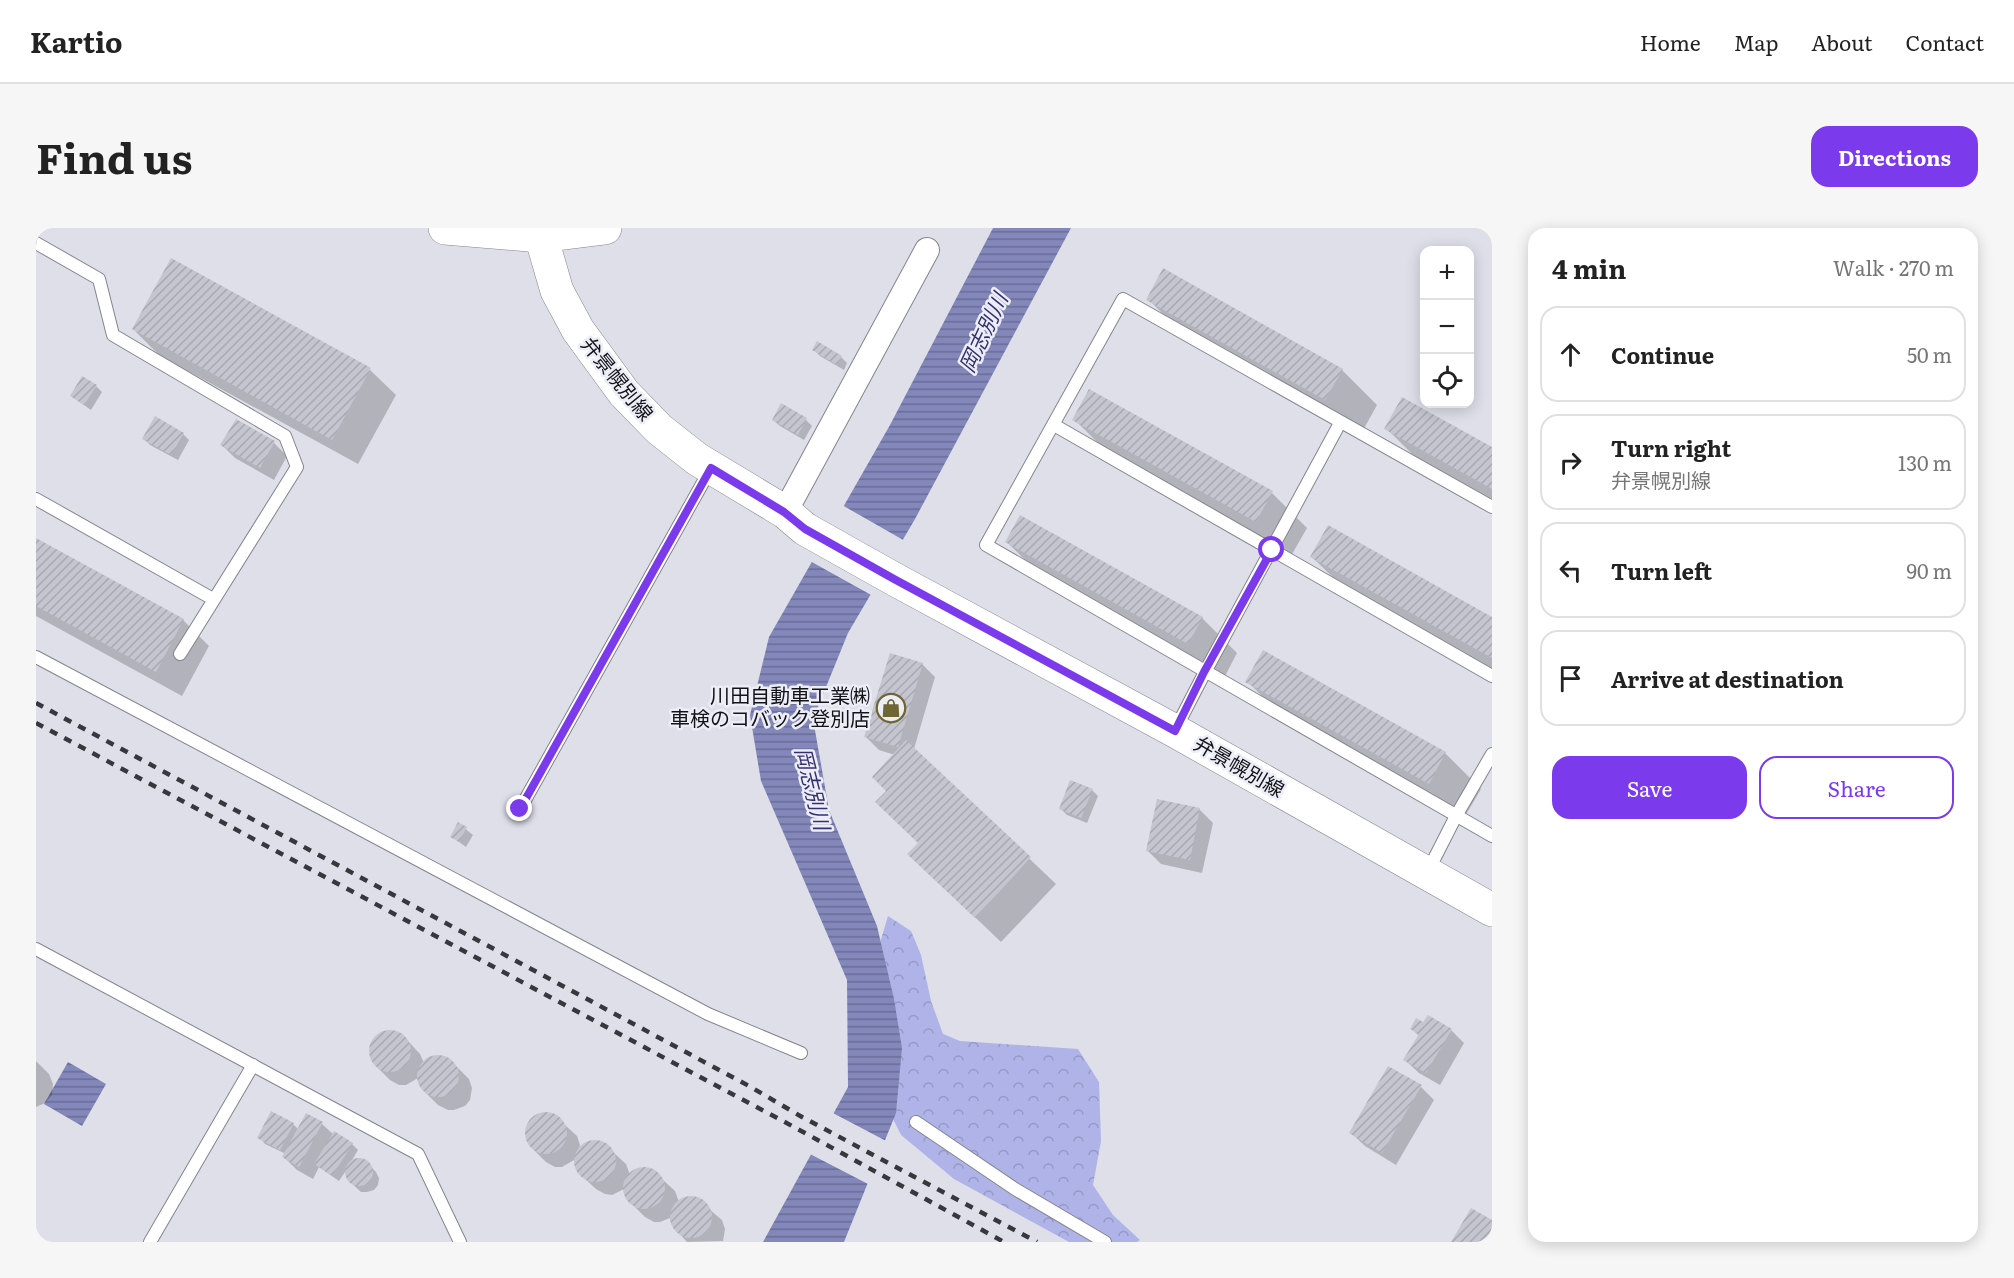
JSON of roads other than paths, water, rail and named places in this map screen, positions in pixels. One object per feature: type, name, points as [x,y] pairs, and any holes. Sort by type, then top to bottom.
[{"type":"main road","points":[[445,228],[541,236],[604,228]]},
{"type":"main road","name":"弁景幌別線","points":[[541,236],[557,291],[578,330],[624,393],[659,429],[697,459],[795,521],[894,579],[1175,731],[1492,910]]},
{"type":"street","points":[[795,521],[927,249]]},
{"type":"lane","points":[[36,243],[99,279],[113,335],[285,436],[297,467],[180,654]]},
{"type":"lane","points":[[1492,507],[1123,299],[986,545],[1492,836]]},
{"type":"lane","points":[[1175,731],[1204,672],[1340,423]]},
{"type":"lane","points":[[1054,425],[1492,676]]},
{"type":"lane","points":[[520,809],[711,468]]},
{"type":"lane","points":[[36,499],[213,599]]},
{"type":"lane","points":[[36,657],[708,1014],[801,1053]]},
{"type":"lane","points":[[1426,874],[1492,753]]},
{"type":"lane","points":[[36,949],[418,1154],[460,1242]]},
{"type":"lane","points":[[150,1242],[253,1065]]},
{"type":"lane","points":[[916,1122],[1015,1189],[1105,1242]]},
{"type":"water","name":"岡志別川","points":[[993,228],[1071,228],[915,519],[848,633],[813,719],[829,810],[877,926],[894,999],[902,1048],[896,1113],[844,1242],[763,1242],[848,1087],[847,980],[761,781],[750,715],[769,637],[890,425]]},
{"type":"water","points":[[68,1062],[106,1084],[82,1126],[44,1104]]},
{"type":"railway","points":[[36,703],[1037,1242]]},
{"type":"railway","points":[[36,723],[794,1127],[1004,1242]]},
{"type":"place","name":"川田自動車工業㈱ 車検のコバック登別店","points":[[891,708]]}]
